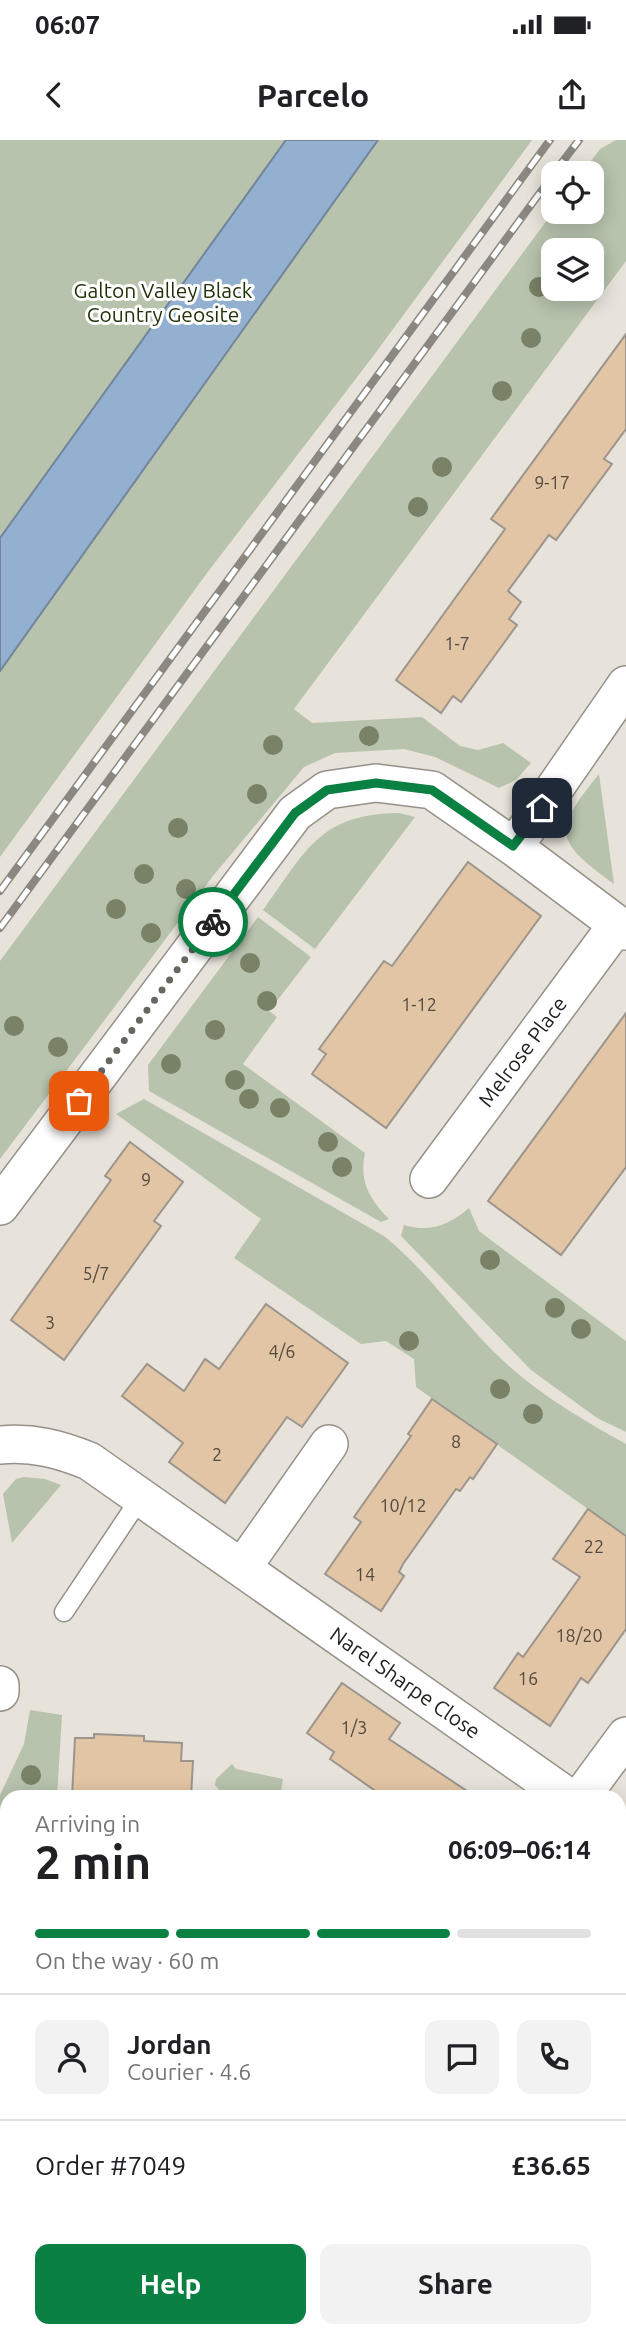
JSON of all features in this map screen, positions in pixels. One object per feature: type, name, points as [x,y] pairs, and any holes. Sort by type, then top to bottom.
[{"type":"street","points":[[513,846],[626,684]]},
{"type":"street","points":[[0,1206],[295,813],[327,790],[376,783],[432,790],[513,846],[621,928]]},
{"type":"street","name":"Melrose Place","points":[[429,1179],[621,928]]},
{"type":"street","name":"Narel Sharpe Close","points":[[0,1445],[22,1443],[55,1448],[89,1461],[558,1790]]},
{"type":"street","points":[[242,1568],[328,1444]]},
{"type":"street","points":[[0,1685],[0,1692]]},
{"type":"street","points":[[586,1790],[626,1736]]},
{"type":"lane","points":[[64,1612],[141,1497]]},
{"type":"green space","name":"Galton Valley Black Country Geosite","points":[[0,140],[532,140],[374,355],[207,573],[0,857]]},
{"type":"green space","points":[[616,140],[626,140],[626,261],[604,291],[604,238],[541,238],[541,301],[596,301],[294,709],[312,723],[422,717],[460,746],[478,750],[503,743],[531,763],[516,780],[499,788],[435,757],[404,749],[335,753],[304,767],[213,876],[0,1159],[0,961],[544,224],[604,224],[604,161],[591,161],[600,149]]},
{"type":"green space","points":[[599,774],[614,884],[580,856],[570,845],[566,834],[573,809]]},
{"type":"green space","points":[[399,813],[415,817],[315,949],[263,910],[304,854],[332,829],[350,820]]},
{"type":"green space","points":[[258,917],[311,957],[269,1011],[277,1017],[243,1064],[365,1153],[363,1172],[367,1189],[389,1219],[381,1222],[149,1091],[148,1065]]},
{"type":"green space","points":[[144,1099],[384,1236],[414,1263],[480,1338],[524,1379],[626,1444],[626,1536],[416,1387],[414,1359],[386,1341],[361,1344],[234,1258],[261,1219],[116,1114]]},
{"type":"green space","points":[[469,1208],[479,1231],[626,1341],[626,1432],[597,1418],[531,1370],[401,1236],[404,1225],[422,1228],[439,1226]]},
{"type":"green space","points":[[16,1479],[45,1479],[61,1485],[12,1543],[3,1494]]},
{"type":"green space","points":[[30,1710],[62,1715],[57,1790],[2,1790],[24,1744]]},
{"type":"green space","points":[[232,1764],[236,1769],[283,1779],[281,1790],[219,1790],[215,1785],[216,1779]]},
{"type":"water","points":[[286,140],[378,140],[0,671],[0,538]]},
{"type":"building","points":[[626,334],[626,429],[604,459],[612,464],[556,540],[549,535],[508,591],[521,602],[509,619],[517,625],[461,702],[453,696],[441,713],[396,680],[505,529],[491,519]]},
{"type":"building","points":[[468,862],[541,916],[386,1128],[312,1074],[326,1054],[319,1049],[384,961],[392,966]]},
{"type":"building","points":[[626,1013],[626,1167],[561,1255],[488,1201]]},
{"type":"building","points":[[130,1142],[183,1182],[154,1221],[161,1226],[64,1360],[11,1320],[111,1180],[105,1176]]},
{"type":"building","points":[[266,1304],[348,1363],[302,1427],[287,1417],[225,1503],[169,1462],[183,1443],[122,1396],[147,1364],[184,1391],[205,1359],[219,1369]]},
{"type":"building","points":[[432,1399],[497,1444],[473,1479],[470,1477],[460,1491],[456,1489],[403,1564],[399,1572],[404,1576],[381,1611],[325,1574],[361,1522],[354,1517],[411,1436],[408,1434]]},
{"type":"building","points":[[588,1509],[626,1536],[626,1629],[588,1683],[581,1678],[550,1726],[494,1688],[518,1653],[523,1657],[580,1577],[553,1559]]},
{"type":"building","points":[[342,1683],[400,1723],[389,1739],[466,1790],[374,1790],[330,1759],[334,1752],[307,1733]]},
{"type":"building","points":[[94,1734],[144,1736],[144,1741],[182,1743],[181,1761],[193,1761],[191,1790],[72,1790],[75,1738],[94,1738]]},
{"type":"railway","points":[[0,891],[550,140]]},
{"type":"railway","points":[[563,161],[579,140]]},
{"type":"railway","points":[[0,928],[541,191]]},
{"type":"way so far","points":[[79,1101],[213,922]]},
{"type":"route","points":[[213,922],[295,813],[327,790],[376,783],[432,790],[513,846],[542,808]]}]
